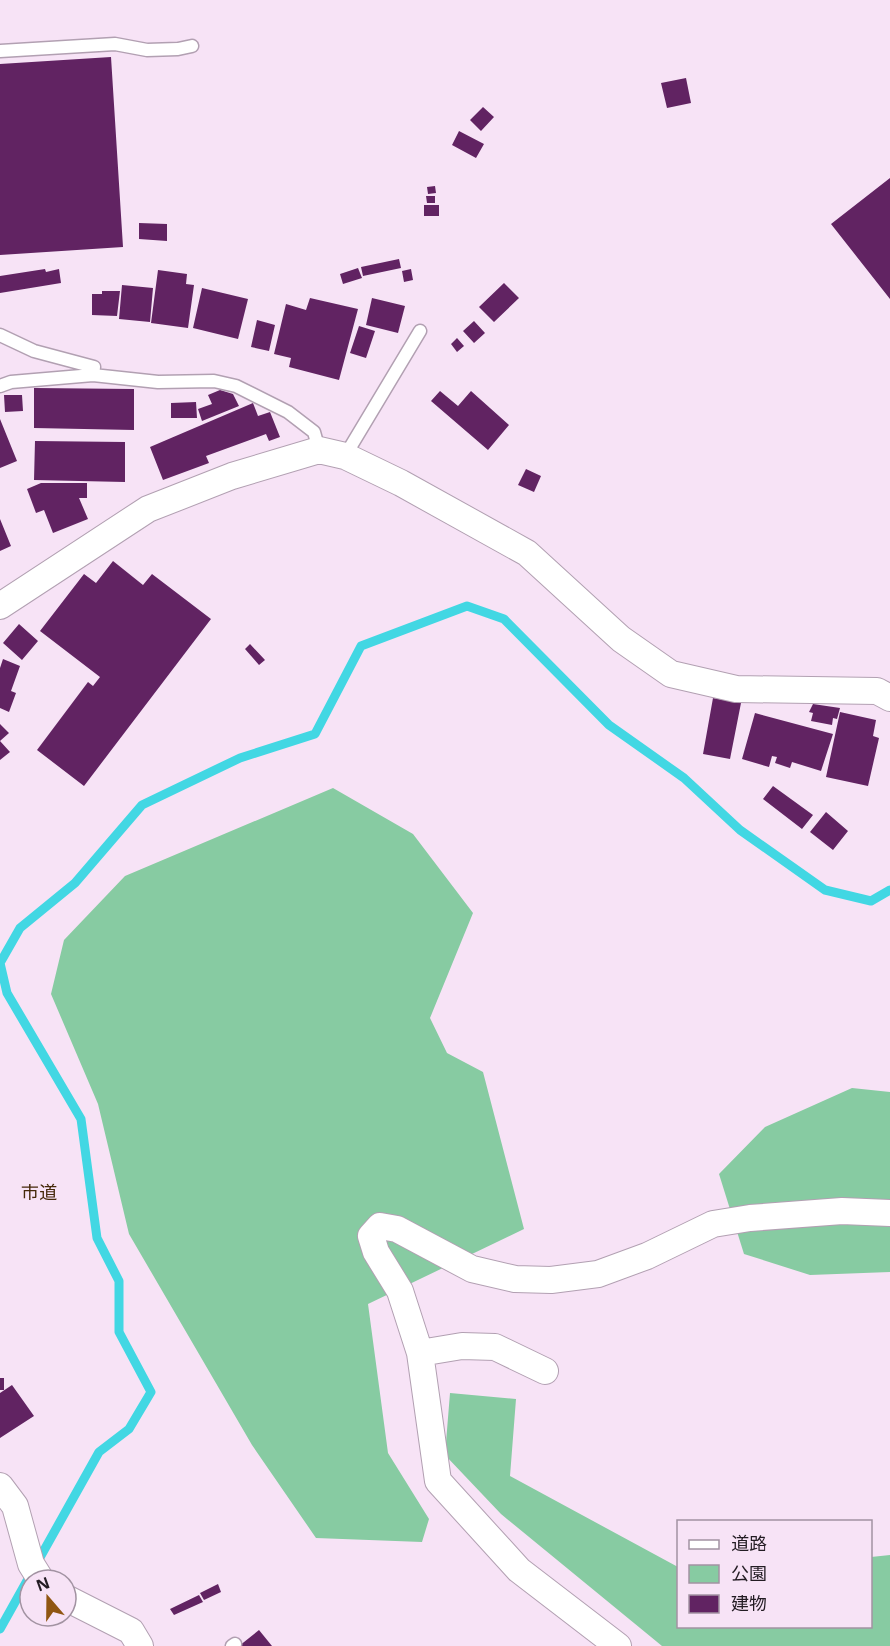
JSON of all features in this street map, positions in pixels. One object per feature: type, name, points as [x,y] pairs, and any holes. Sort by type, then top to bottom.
[{"type":"street","points":[[0,606],[148,509],[232,476],[319,450],[345,456],[401,483],[527,553],[621,639],[671,674],[736,689],[877,691],[890,698]]},
{"type":"street","points":[[618,1646],[519,1570],[438,1481],[420,1353],[400,1291],[376,1252],[371,1236],[380,1226],[397,1229],[472,1269],[515,1279],[551,1280],[598,1274],[647,1256],[713,1224],[750,1218],[842,1211],[890,1213]]},
{"type":"street","points":[[420,1353],[462,1346],[495,1347],[545,1371]]},
{"type":"street","points":[[0,1486],[15,1506],[35,1568]]},
{"type":"street","points":[[78,1604],[130,1631],[140,1646]]},
{"type":"lane","points":[[0,51],[115,44],[147,50],[192,46]]},
{"type":"lane","points":[[345,456],[420,331]]},
{"type":"lane","points":[[0,335],[34,351],[94,367],[93,375]]},
{"type":"lane","points":[[0,386],[11,382],[93,375],[158,382],[214,381],[236,386],[288,412],[314,432],[319,450]]},
{"type":"green space","points":[[333,788],[413,834],[473,913],[430,1018],[447,1053],[483,1072],[524,1229],[368,1304],[388,1453],[429,1519],[422,1542],[316,1538],[252,1445],[129,1234],[98,1104],[51,994],[64,940],[125,876]]},
{"type":"green space","points":[[852,1088],[890,1092],[890,1272],[810,1275],[744,1254],[719,1174],[765,1127]]},
{"type":"green space","points":[[450,1393],[516,1399],[510,1476],[677,1566],[677,1628],[872,1628],[872,1557],[890,1555],[890,1646],[662,1646],[501,1514],[445,1455]]},
{"type":"building","points":[[111,57],[123,247],[0,255],[0,64]]},
{"type":"building","points":[[686,78],[691,103],[667,108],[661,83]]},
{"type":"building","points":[[483,107],[494,117],[481,131],[470,120]]},
{"type":"building","points":[[459,131],[484,144],[476,158],[452,145]]},
{"type":"building","points":[[890,178],[890,299],[831,224]]},
{"type":"building","points":[[435,186],[436,193],[428,194],[427,187]]},
{"type":"building","points":[[426,196],[435,196],[435,203],[427,203]]},
{"type":"building","points":[[424,205],[439,205],[439,216],[424,216]]},
{"type":"building","points":[[139,223],[167,224],[167,241],[139,239]]},
{"type":"building","points":[[399,259],[401,268],[363,276],[361,267]]},
{"type":"building","points":[[358,268],[362,278],[343,284],[340,274]]},
{"type":"building","points":[[45,269],[46,272],[59,269],[61,283],[0,293],[0,276]]},
{"type":"building","points":[[411,269],[413,280],[404,282],[402,271]]},
{"type":"building","points":[[158,270],[187,274],[186,284],[194,285],[188,328],[151,323]]},
{"type":"building","points":[[504,283],[519,298],[494,322],[479,307]]},
{"type":"building","points":[[122,285],[153,288],[150,322],[119,319]]},
{"type":"building","points":[[202,288],[248,299],[238,339],[193,328]]},
{"type":"building","points":[[102,291],[120,291],[117,316],[92,315],[92,294],[102,294]]},
{"type":"building","points":[[310,298],[358,309],[339,380],[289,367],[291,358],[274,354],[286,304],[306,310]]},
{"type":"building","points":[[372,298],[405,306],[398,333],[366,325]]},
{"type":"building","points":[[257,320],[275,325],[269,351],[251,347]]},
{"type":"building","points":[[474,321],[485,333],[474,343],[463,331]]},
{"type":"building","points":[[359,326],[375,331],[366,358],[350,353]]},
{"type":"building","points":[[457,338],[464,346],[457,352],[451,344]]},
{"type":"building","points":[[34,388],[134,389],[134,430],[34,428]]},
{"type":"building","points":[[220,390],[233,394],[239,406],[202,421],[198,409],[212,404],[208,395]]},
{"type":"building","points":[[440,391],[458,406],[471,391],[509,425],[488,450],[431,401]]},
{"type":"building","points":[[4,395],[22,395],[23,411],[5,412]]},
{"type":"building","points":[[196,402],[197,418],[171,418],[171,403]]},
{"type":"building","points":[[253,403],[258,416],[270,412],[280,437],[269,441],[266,434],[206,456],[209,463],[163,480],[150,447]]},
{"type":"building","points":[[0,419],[17,461],[0,468]]},
{"type":"building","points":[[35,441],[125,442],[125,482],[34,480]]},
{"type":"building","points":[[526,469],[541,476],[534,492],[518,485]]},
{"type":"building","points":[[41,483],[87,483],[87,498],[79,498],[88,519],[53,533],[44,510],[36,513],[27,489]]},
{"type":"building","points":[[0,519],[11,546],[0,551]]},
{"type":"building","points":[[113,561],[143,585],[152,574],[211,619],[84,786],[37,750],[88,682],[93,686],[100,677],[40,631],[84,574],[96,583]]},
{"type":"building","points":[[19,624],[38,641],[22,660],[3,643]]},
{"type":"building","points":[[250,644],[265,660],[259,665],[245,649]]},
{"type":"building","points":[[3,659],[20,666],[11,691],[16,693],[9,712],[0,708],[0,668]]},
{"type":"building","points":[[713,698],[741,703],[730,759],[703,754]]},
{"type":"building","points":[[813,704],[840,708],[837,719],[833,718],[832,725],[811,721],[813,713],[809,712]]},
{"type":"building","points":[[840,712],[876,720],[873,736],[879,738],[868,786],[826,777]]},
{"type":"building","points":[[755,713],[833,734],[821,771],[792,762],[790,768],[775,763],[777,757],[772,756],[769,767],[742,759]]},
{"type":"building","points":[[0,724],[9,733],[0,741]]},
{"type":"building","points":[[0,741],[10,752],[0,760]]},
{"type":"building","points":[[773,786],[813,815],[802,829],[763,799]]},
{"type":"building","points":[[826,812],[848,831],[833,850],[810,832]]},
{"type":"building","points":[[0,1378],[4,1378],[4,1390],[0,1390]]},
{"type":"building","points":[[12,1385],[34,1416],[0,1438],[0,1393]]},
{"type":"building","points":[[218,1584],[221,1592],[204,1600],[200,1593]]},
{"type":"building","points":[[199,1595],[203,1602],[174,1615],[170,1609]]},
{"type":"building","points":[[259,1630],[272,1646],[239,1646]]},
{"type":"waterway","points":[[0,1629],[99,1452],[129,1429],[151,1392],[119,1332],[119,1281],[97,1238],[81,1119],[7,993],[0,963],[20,928],[75,883],[142,805],[240,758],[315,734],[361,646],[467,606],[504,619],[609,725],[684,778],[740,830],[825,890],[871,901],[890,890]]},
{"type":"district","name":"市道","points":[[39,1193]]}]
